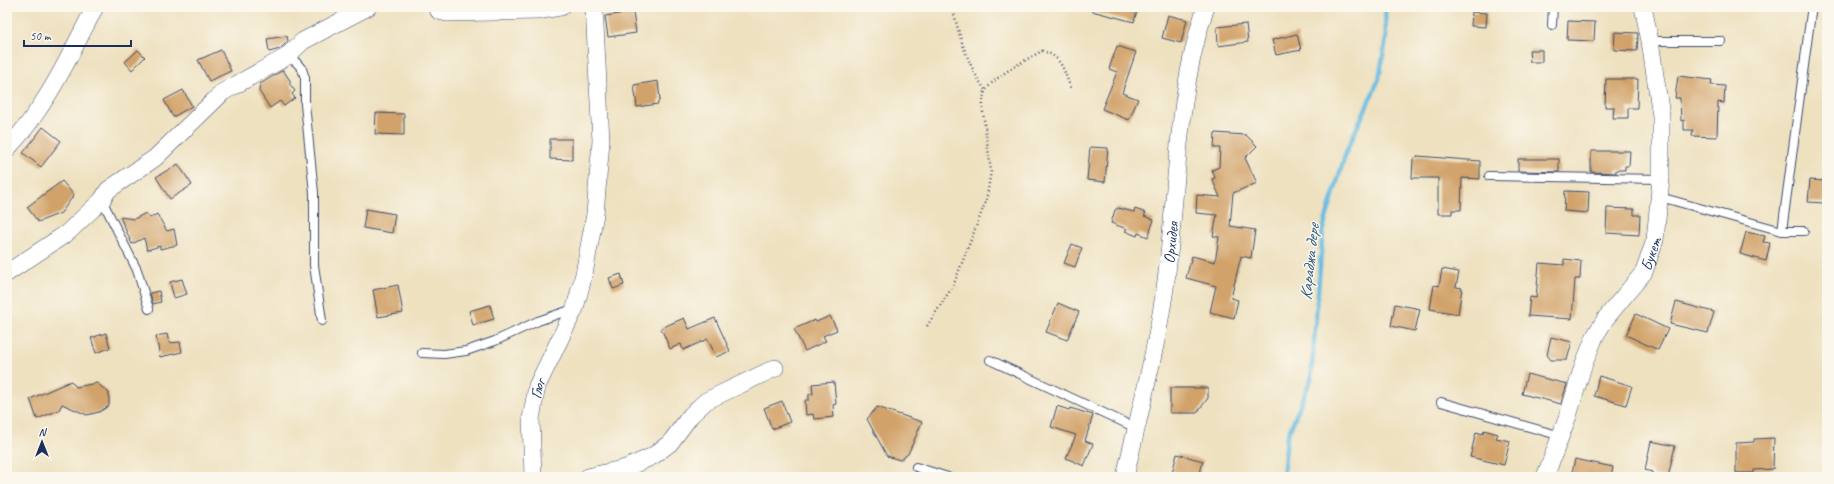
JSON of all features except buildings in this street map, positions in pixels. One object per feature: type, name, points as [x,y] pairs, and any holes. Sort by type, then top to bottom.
[{"type":"street","points":[[7,150],[27,128],[52,88],[95,7]]},
{"type":"street","points":[[7,273],[67,233],[102,200],[108,190],[155,158],[223,92],[286,57],[303,41],[368,7]]},
{"type":"street","points":[[436,7],[439,11],[447,13],[538,11],[561,7]]},
{"type":"street","name":"Глог","points":[[533,477],[531,419],[537,386],[575,308],[584,274],[595,214],[601,141],[594,7]]},
{"type":"street","name":"Орхидея","points":[[1125,477],[1147,385],[1165,288],[1188,73],[1196,35],[1206,7]]},
{"type":"street","name":"Букет","points":[[1545,477],[1561,436],[1583,366],[1595,336],[1606,318],[1644,272],[1655,240],[1662,179],[1661,116],[1650,40],[1643,7]]},
{"type":"street","points":[[588,477],[626,468],[653,456],[670,443],[691,415],[706,401],[775,368]]},
{"type":"lane","points":[[1552,25],[1553,7]]},
{"type":"lane","points":[[1782,231],[1811,13]]},
{"type":"lane","points":[[1650,40],[1721,41]]},
{"type":"lane","points":[[286,57],[296,62],[302,69],[305,78],[304,104],[314,193],[314,265],[322,321]]},
{"type":"lane","points":[[1489,176],[1662,179]]},
{"type":"lane","points":[[1660,197],[1782,231],[1804,231]]},
{"type":"lane","points":[[102,200],[137,270],[149,309]]},
{"type":"lane","points":[[422,353],[444,354],[466,351],[495,341],[538,321],[575,308]]},
{"type":"lane","points":[[990,360],[1136,428]]},
{"type":"lane","points":[[1441,402],[1561,436]]},
{"type":"lane","points":[[916,467],[948,477]]},
{"type":"path","points":[[953,7],[967,53],[980,82],[986,91]]},
{"type":"path","points":[[927,326],[953,286],[986,201],[991,171],[983,112],[983,102],[986,91],[998,79],[1042,52],[1052,54],[1060,62],[1071,89]]},
{"type":"waterway","name":"Караджа дере","points":[[1283,477],[1287,437],[1311,379],[1323,229],[1346,152],[1379,79],[1386,39],[1385,7]]}]
